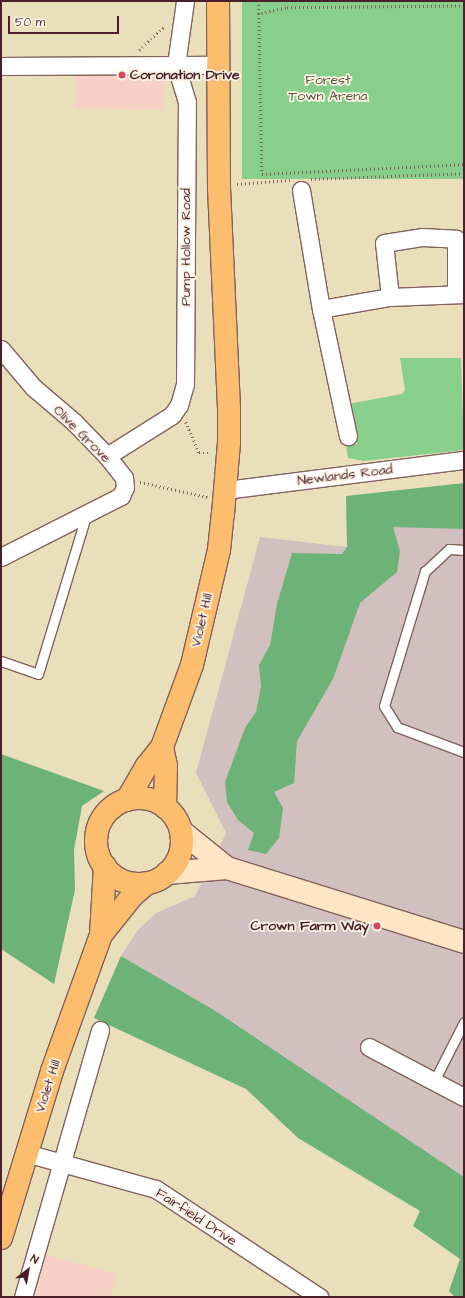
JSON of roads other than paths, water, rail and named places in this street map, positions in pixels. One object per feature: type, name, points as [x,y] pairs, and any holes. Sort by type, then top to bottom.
[{"type":"main road","points":[[218,1],[216,65],[218,187],[227,329],[228,454],[225,496]]},
{"type":"main road","name":"Violet Hill","points":[[127,800],[147,766],[162,747],[192,665],[219,550],[225,496]]},
{"type":"main road","points":[[162,747],[166,766],[166,806]]},
{"type":"main road","points":[[147,798],[166,806],[174,816],[181,831],[180,854],[167,873],[147,883],[124,880],[105,866],[97,844],[97,833],[108,812],[127,800],[147,798]]},
{"type":"main road","name":"Violet Hill","points":[[1,1238],[52,1071],[101,936],[105,866]]},
{"type":"main road","name":"Violet Hill","points":[[101,936],[132,896],[147,883]]},
{"type":"street","name":"Pump Hollow Road","points":[[107,456],[172,416],[179,405],[185,384],[187,102],[176,65],[185,5]]},
{"type":"street","points":[[1,66],[216,65]]},
{"type":"street","points":[[301,183],[321,309],[348,436]]},
{"type":"street","points":[[321,309],[390,298],[460,294],[456,239],[422,236],[384,243],[390,298]]},
{"type":"street","name":"Olive Grove","points":[[1,349],[33,387],[74,422],[107,456],[124,478],[125,487],[121,496],[87,513]]},
{"type":"street","name":"Newlands Road","points":[[225,496],[464,460]]},
{"type":"street","points":[[1,557],[87,513]]},
{"type":"street","points":[[181,831],[227,868],[464,942]]},
{"type":"street","points":[[167,873],[227,868]]},
{"type":"street","points":[[23,1297],[100,1030]]},
{"type":"street","points":[[370,1047],[464,1097]]},
{"type":"street","name":"Fairfield Drive","points":[[26,1153],[156,1189],[319,1297]]},
{"type":"lane","points":[[1,661],[38,674],[87,513]]},
{"type":"lane","points":[[464,550],[449,550],[425,571],[384,706],[397,727],[464,752]]},
{"type":"lane","points":[[434,1081],[464,1022]]},
{"type":"place","name":"Coronation Drive","points":[[122,75]]},
{"type":"place","name":"Crown Farm Way","points":[[377,926]]},
{"type":"park label","name":"Forest Town Arena","points":[[328,88]]}]
